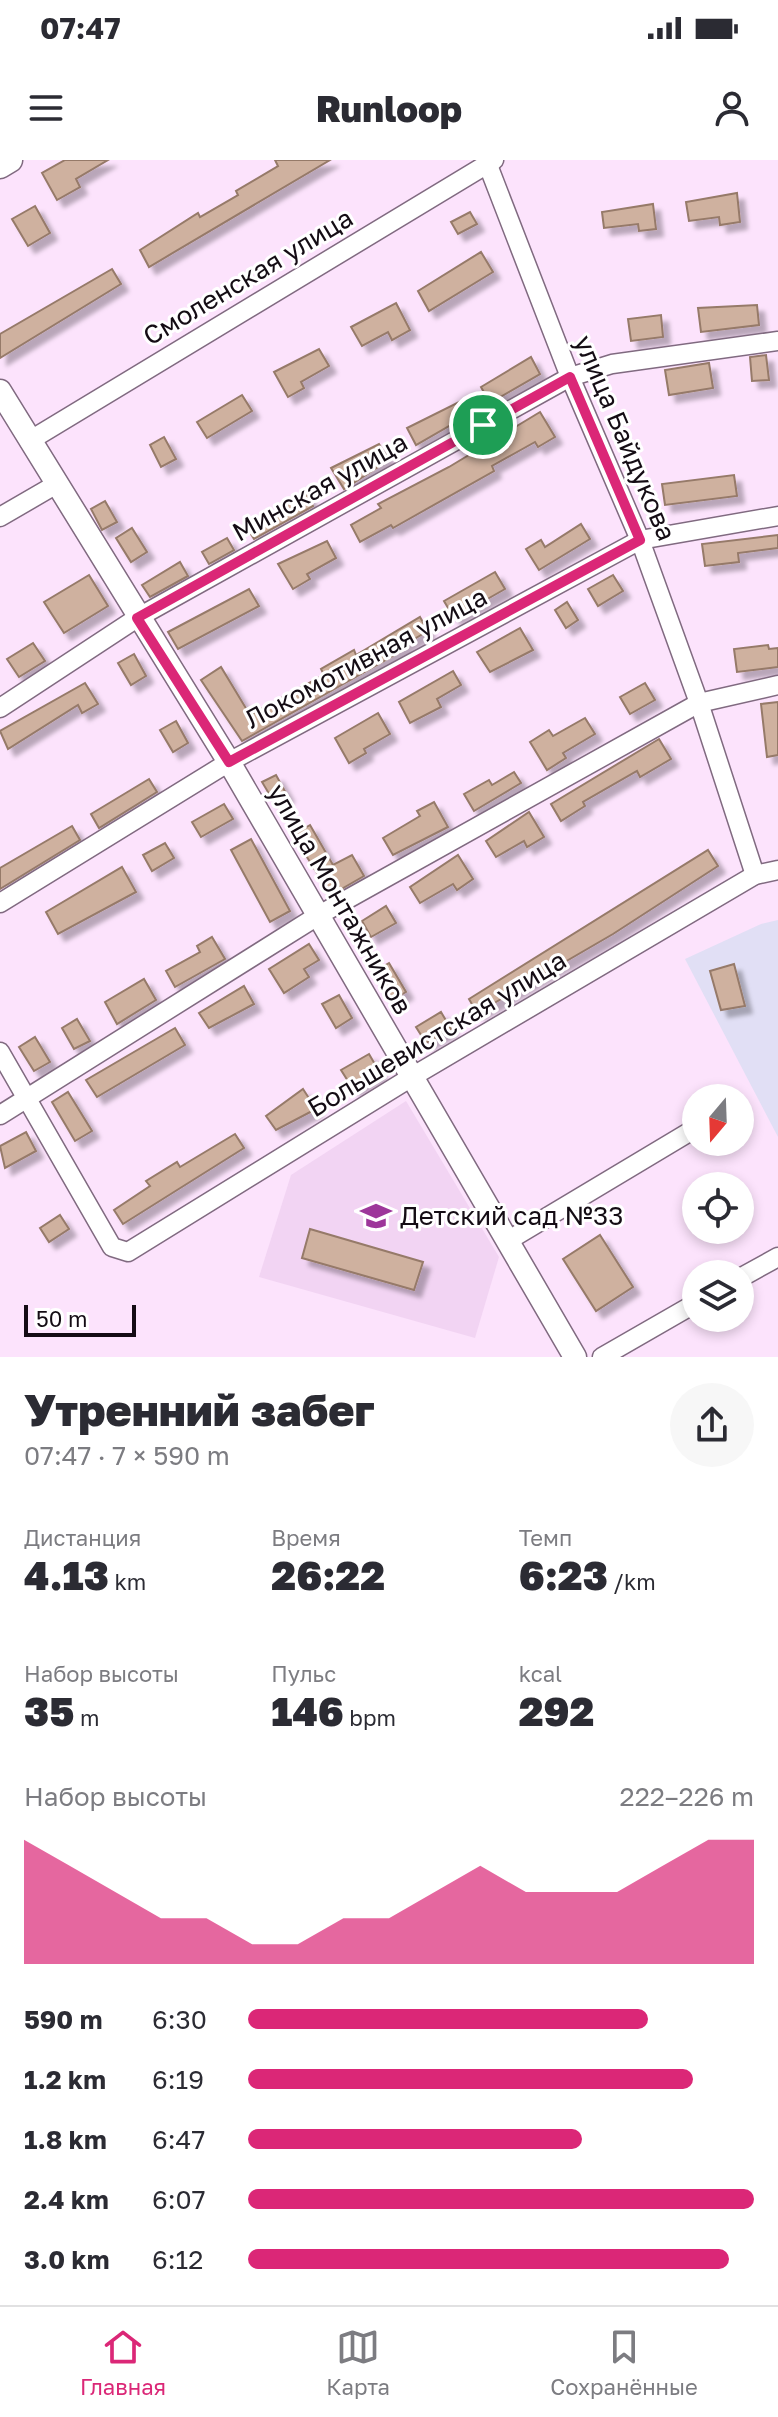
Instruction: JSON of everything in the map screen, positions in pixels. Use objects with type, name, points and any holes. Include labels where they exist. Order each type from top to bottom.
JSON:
[{"type":"main road","points":[[0,166],[10,160]]},
{"type":"street","name":"улица Байдукова","points":[[489,161],[570,377],[640,540],[699,703],[755,875]]},
{"type":"street","name":"Смоленская улица","points":[[29,441],[489,161]]},
{"type":"street","name":"Минская улица","points":[[0,708],[137,618],[570,377],[612,364],[778,341]]},
{"type":"street","name":"улица Монтажников","points":[[0,391],[137,618],[229,762],[575,1357]]},
{"type":"street","points":[[0,517],[55,485]]},
{"type":"street","name":"Локомотивная улица","points":[[0,903],[229,762],[640,540],[778,516]]},
{"type":"street","points":[[0,1115],[319,915],[699,703],[778,685]]},
{"type":"street","name":"Большевистская улица","points":[[28,1099],[112,1247],[128,1252],[410,1078],[755,875],[778,870]]},
{"type":"street","points":[[0,1052],[28,1099]]},
{"type":"street","points":[[509,1240],[682,1136]]},
{"type":"street","points":[[754,1270],[778,1257]]},
{"type":"street","points":[[602,1357],[682,1311]]},
{"type":"shaded area","points":[[778,920],[778,1137],[754,1091],[754,1084],[750,1084],[685,959],[761,924]]},
{"type":"shaded area","name":"Детский сад №33","points":[[406,1101],[499,1257],[475,1338],[259,1277],[291,1175]]},
{"type":"building","points":[[65,160],[108,160],[76,179],[80,187],[57,200],[42,173]]},
{"type":"building","points":[[275,160],[330,160],[149,267],[140,250],[198,213],[200,217],[238,195],[236,191],[278,166]]},
{"type":"building","points":[[737,193],[740,222],[720,225],[719,217],[689,221],[686,202]]},
{"type":"building","points":[[653,204],[656,229],[639,231],[638,224],[604,228],[602,212]]},
{"type":"building","points":[[35,206],[50,233],[28,246],[12,219]]},
{"type":"building","points":[[470,212],[477,224],[458,234],[451,222]]},
{"type":"building","points":[[481,252],[493,272],[429,311],[418,291]]},
{"type":"building","points":[[112,269],[121,284],[0,358],[0,334]]},
{"type":"building","points":[[396,303],[410,330],[392,340],[388,332],[362,346],[351,327]]},
{"type":"building","points":[[757,305],[759,325],[701,332],[698,308]]},
{"type":"building","points":[[661,315],[663,337],[631,341],[628,319]]},
{"type":"building","points":[[319,349],[329,366],[301,382],[304,388],[288,397],[274,372]]},
{"type":"building","points":[[766,355],[769,380],[752,381],[750,357]]},
{"type":"building","points":[[531,357],[540,374],[490,403],[481,387]]},
{"type":"building","points":[[709,363],[713,388],[669,395],[665,370]]},
{"type":"building","points":[[242,395],[252,411],[207,438],[197,422]]},
{"type":"building","points":[[461,401],[468,415],[416,445],[407,428]]},
{"type":"building","points":[[540,412],[555,437],[538,447],[535,442],[492,466],[494,471],[393,528],[391,525],[360,542],[351,525],[381,508],[378,504],[449,467]]},
{"type":"building","points":[[164,437],[176,459],[161,467],[150,445]]},
{"type":"building","points":[[379,444],[389,460],[344,489],[331,468]]},
{"type":"building","points":[[734,475],[737,496],[665,505],[662,484]]},
{"type":"building","points":[[305,491],[313,506],[254,539],[249,531],[283,511],[280,505]]},
{"type":"building","points":[[105,501],[117,522],[102,530],[91,509]]},
{"type":"building","points":[[581,524],[590,539],[539,570],[526,549],[541,540],[545,547]]},
{"type":"building","points":[[132,528],[147,552],[131,562],[116,538]]},
{"type":"building","points":[[778,535],[778,548],[738,553],[739,562],[705,566],[702,544]]},
{"type":"building","points":[[227,538],[234,550],[209,564],[202,552]]},
{"type":"building","points":[[327,541],[336,558],[307,574],[310,579],[293,589],[278,564]]},
{"type":"building","points":[[180,562],[188,576],[150,597],[142,585]]},
{"type":"building","points":[[495,572],[505,589],[454,618],[444,601]]},
{"type":"building","points":[[89,575],[108,606],[64,633],[44,602]]},
{"type":"building","points":[[613,575],[623,591],[598,606],[588,589]]},
{"type":"building","points":[[249,589],[259,606],[178,649],[168,632]]},
{"type":"building","points":[[567,602],[578,620],[566,628],[555,610]]},
{"type":"building","points":[[420,617],[428,631],[404,645],[407,648],[242,741],[201,680],[221,667],[250,715],[324,675],[321,669],[354,650],[356,655]]},
{"type":"building","points":[[520,628],[533,650],[490,672],[477,652]]},
{"type":"building","points":[[33,643],[45,661],[19,677],[7,659]]},
{"type":"building","points":[[768,645],[769,649],[778,648],[778,667],[737,672],[734,649]]},
{"type":"building","points":[[134,654],[146,676],[131,685],[118,663]]},
{"type":"building","points":[[453,671],[461,685],[437,699],[441,707],[410,723],[399,702]]},
{"type":"building","points":[[85,683],[98,704],[82,713],[78,705],[8,749],[0,731]]},
{"type":"building","points":[[645,683],[655,700],[630,714],[620,697]]},
{"type":"building","points":[[778,702],[778,755],[767,757],[761,704]]},
{"type":"building","points":[[378,713],[390,734],[364,749],[366,753],[349,763],[335,738]]},
{"type":"building","points":[[585,718],[595,734],[563,753],[566,758],[547,770],[530,742],[549,730],[553,736]]},
{"type":"building","points":[[176,721],[188,743],[173,752],[160,730]]},
{"type":"building","points":[[659,739],[671,759],[640,777],[637,771],[583,802],[585,806],[561,821],[551,804]]},
{"type":"building","points":[[514,772],[521,783],[474,811],[464,794],[489,780],[492,785]]},
{"type":"building","points":[[276,775],[287,795],[274,802],[262,782]]},
{"type":"building","points":[[149,779],[157,792],[99,828],[91,814]]},
{"type":"building","points":[[434,802],[448,827],[393,855],[383,838],[420,816],[417,811]]},
{"type":"building","points":[[224,804],[233,819],[201,837],[192,822]]},
{"type":"building","points":[[529,812],[544,837],[527,847],[524,841],[496,857],[486,841]]},
{"type":"building","points":[[310,825],[333,865],[352,855],[364,876],[331,895],[293,835]]},
{"type":"building","points":[[72,826],[80,840],[0,889],[0,868]]},
{"type":"building","points":[[251,839],[290,911],[270,922],[231,850]]},
{"type":"building","points":[[165,843],[174,858],[152,871],[143,855]]},
{"type":"building","points":[[708,850],[718,866],[613,934],[477,1013],[469,999]]},
{"type":"building","points":[[458,855],[473,879],[457,890],[453,884],[420,903],[410,887]]},
{"type":"building","points":[[122,867],[136,892],[58,934],[46,912]]},
{"type":"building","points":[[386,906],[396,923],[371,937],[362,921]]},
{"type":"building","points":[[212,937],[225,959],[175,987],[166,971],[200,952],[197,946]]},
{"type":"building","points":[[309,944],[319,960],[304,969],[309,977],[284,993],[269,969]]},
{"type":"building","points":[[389,963],[406,992],[392,1000],[375,971]]},
{"type":"building","points":[[734,964],[745,1006],[721,1010],[710,971]]},
{"type":"building","points":[[144,979],[156,1000],[117,1024],[105,1002]]},
{"type":"building","points":[[244,986],[254,1004],[209,1028],[199,1013]]},
{"type":"building","points":[[339,995],[352,1018],[336,1028],[322,1004]]},
{"type":"building","points":[[441,1012],[451,1029],[426,1043],[416,1027]]},
{"type":"building","points":[[77,1019],[90,1041],[74,1049],[62,1028]]},
{"type":"building","points":[[175,1028],[185,1045],[97,1097],[86,1080]]},
{"type":"building","points":[[35,1037],[50,1062],[34,1071],[19,1047]]},
{"type":"building","points":[[369,1054],[380,1073],[353,1089],[341,1070]]},
{"type":"building","points":[[303,1089],[316,1109],[276,1130],[266,1116]]},
{"type":"building","points":[[68,1092],[92,1131],[75,1141],[52,1102]]},
{"type":"building","points":[[26,1132],[36,1151],[5,1168],[0,1146]]},
{"type":"building","points":[[235,1134],[244,1148],[123,1224],[114,1210],[150,1186],[146,1181],[177,1162],[180,1167]]},
{"type":"building","points":[[60,1215],[69,1229],[49,1242],[40,1228]]},
{"type":"building","points":[[310,1229],[423,1262],[414,1290],[302,1258]]},
{"type":"building","points":[[600,1235],[633,1287],[596,1311],[563,1259]]},
{"type":"place","name":"Детский сад №33","points":[[376,1216]]},
{"type":"route","points":[[570,377],[640,540],[229,762],[137,618],[483,425],[570,377]]}]
